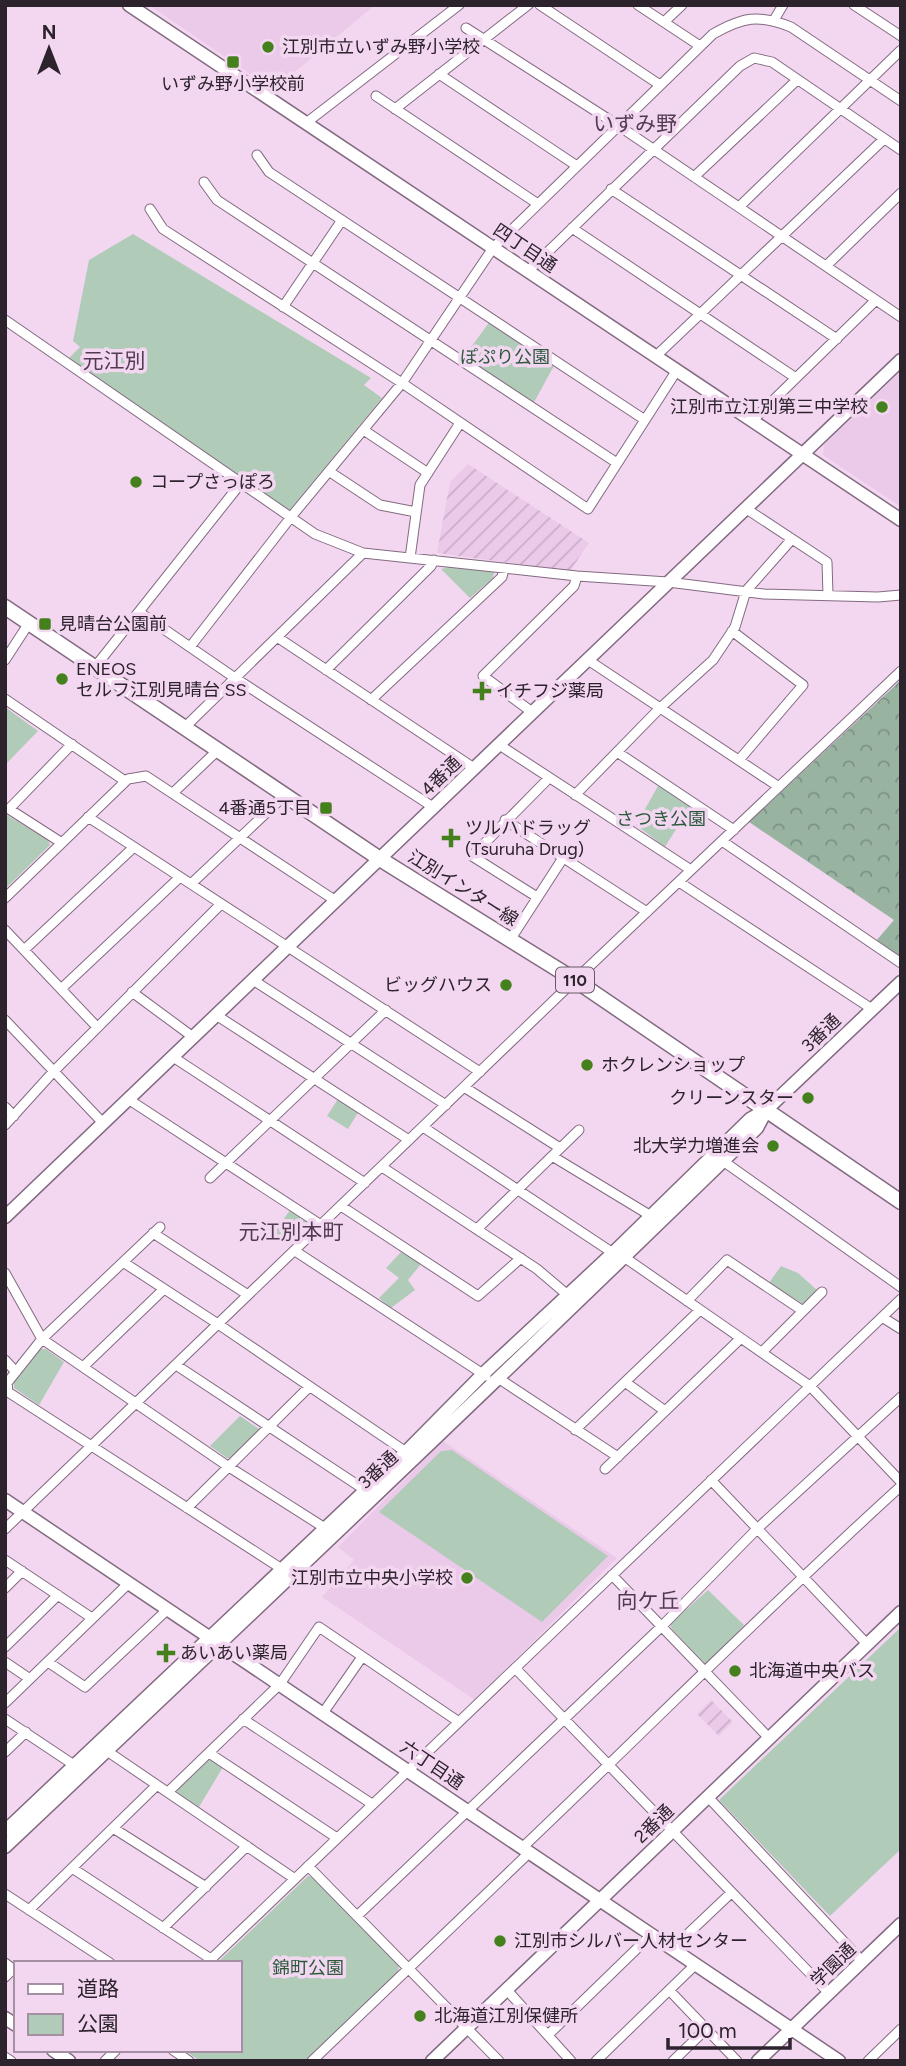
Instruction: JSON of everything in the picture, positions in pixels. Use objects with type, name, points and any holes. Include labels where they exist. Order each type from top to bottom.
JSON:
[{"type":"main road","name":"江別インター線","points":[[5,607],[380,859],[575,980],[901,1202]]},
{"type":"street","name":"四丁目通","points":[[128,5],[901,520]]},
{"type":"street","points":[[306,123],[459,5]]},
{"type":"street","points":[[395,109],[528,5]]},
{"type":"street","points":[[540,5],[660,85]]},
{"type":"street","points":[[638,5],[701,46]]},
{"type":"street","points":[[664,22],[682,5]]},
{"type":"street","points":[[774,20],[783,5]]},
{"type":"street","points":[[854,5],[901,36]]},
{"type":"street","points":[[190,647],[291,517],[365,431],[402,383],[493,248],[713,34],[745,19],[774,20],[791,27],[901,101]]},
{"type":"street","points":[[466,28],[619,126],[901,317]]},
{"type":"street","points":[[739,207],[901,50]]},
{"type":"street","points":[[528,271],[740,66],[754,58],[772,62],[901,150]]},
{"type":"street","points":[[439,74],[577,166]]},
{"type":"street","points":[[694,177],[797,80]]},
{"type":"street","points":[[376,96],[538,204]]},
{"type":"street","points":[[656,356],[884,139]]},
{"type":"street","points":[[257,155],[269,172],[645,420]]},
{"type":"street","points":[[204,182],[217,200],[617,463]]},
{"type":"street","points":[[611,189],[836,339]]},
{"type":"street","points":[[826,266],[901,193]]},
{"type":"street","points":[[150,209],[163,229],[402,383],[587,509],[677,370]]},
{"type":"street","points":[[283,307],[342,220]]},
{"type":"street","points":[[572,228],[796,378]]},
{"type":"street","points":[[753,420],[876,300]]},
{"type":"street","points":[[5,320],[315,534],[362,553],[746,591],[878,597],[901,595]]},
{"type":"street","name":"4番通","points":[[7,1212],[173,1057],[901,360]]},
{"type":"street","points":[[410,558],[419,485],[460,423]]},
{"type":"street","points":[[365,431],[428,473]]},
{"type":"street","points":[[330,472],[380,505],[416,512]]},
{"type":"street","points":[[95,667],[241,483]]},
{"type":"street","points":[[744,508],[827,562],[828,595]]},
{"type":"street","points":[[575,794],[660,708],[713,660],[732,631],[746,591],[792,539]]},
{"type":"street","points":[[184,728],[362,553]]},
{"type":"street","points":[[326,670],[434,561]]},
{"type":"street","points":[[371,700],[502,577],[505,568]]},
{"type":"street","points":[[533,712],[483,676],[574,586],[578,576]]},
{"type":"street","points":[[139,612],[433,807]]},
{"type":"street","points":[[5,660],[29,624]]},
{"type":"street","points":[[732,631],[803,685],[739,760]]},
{"type":"street","points":[[277,637],[474,768]]},
{"type":"street","points":[[587,660],[779,787]]},
{"type":"street","points":[[5,1529],[575,980],[901,671]]},
{"type":"street","points":[[5,699],[125,781]]},
{"type":"street","points":[[62,843],[9,809],[72,744]]},
{"type":"street","points":[[498,744],[691,870]]},
{"type":"street","points":[[173,793],[218,750]]},
{"type":"street","points":[[617,752],[734,830]]},
{"type":"street","points":[[5,898],[125,781],[146,776],[336,901]]},
{"type":"street","points":[[537,897],[472,856],[549,778]]},
{"type":"street","points":[[191,884],[285,795]]},
{"type":"street","points":[[88,817],[480,1072]]},
{"type":"street","points":[[505,820],[647,912]]},
{"type":"street","points":[[723,841],[901,963]]},
{"type":"street","points":[[24,950],[134,847]]},
{"type":"street","points":[[510,940],[563,858]]},
{"type":"street","points":[[61,989],[180,877]]},
{"type":"street","points":[[679,882],[872,1009]]},
{"type":"street","points":[[5,1125],[97,1027],[221,904]]},
{"type":"street","points":[[5,930],[97,1027]]},
{"type":"street","points":[[253,980],[446,1105]]},
{"type":"street","name":"3番通","points":[[330,1531],[365,1490],[411,1455],[483,1374],[572,1299],[656,1219],[750,1119],[766,1110],[899,986]]},
{"type":"street","points":[[132,992],[193,1037]]},
{"type":"street","points":[[210,1178],[386,1010]]},
{"type":"street","points":[[216,1015],[410,1140]]},
{"type":"street","points":[[5,1020],[103,1123]]},
{"type":"street","points":[[173,1057],[365,1183]]},
{"type":"street","points":[[464,1087],[560,1149]]},
{"type":"street","points":[[128,1099],[321,1226]]},
{"type":"street","points":[[5,1107],[14,1116]]},
{"type":"street","name":"3番通","points":[[656,1219],[757,1128],[766,1110]]},
{"type":"street","points":[[316,2060],[608,1766],[804,1574],[901,1484],[810,1386],[619,1255],[423,1127]]},
{"type":"street","points":[[477,1229],[579,1130]]},
{"type":"street","points":[[552,1156],[656,1219]]},
{"type":"street","points":[[723,1161],[901,1287]]},
{"type":"street","points":[[382,1167],[521,1258],[572,1299]]},
{"type":"street","points":[[341,1206],[478,1296],[521,1258]]},
{"type":"street","points":[[248,1295],[156,1230],[42,1339],[7,1383],[8,1392],[287,1572]]},
{"type":"street","points":[[295,1251],[483,1374],[618,1457]]},
{"type":"street","points":[[687,1301],[727,1260],[803,1311]]},
{"type":"street","points":[[123,1262],[411,1455]]},
{"type":"street","points":[[5,1273],[42,1339],[330,1531]]},
{"type":"street","points":[[83,1367],[164,1289]]},
{"type":"street","points":[[762,1352],[822,1292]]},
{"type":"street","name":"3番通","points":[[8,1837],[411,1455],[496,1380],[572,1299]]},
{"type":"street","points":[[72,1868],[209,1961],[901,1299]]},
{"type":"street","points":[[575,1430],[700,1310]]},
{"type":"street","points":[[882,1317],[901,1329]]},
{"type":"street","points":[[605,1469],[741,1338]]},
{"type":"street","points":[[5,1360],[16,1372]]},
{"type":"street","points":[[176,1365],[365,1490]]},
{"type":"street","points":[[625,1382],[665,1412]]},
{"type":"street","points":[[187,1508],[309,1387]]},
{"type":"street","points":[[357,1916],[565,1720],[758,1528],[901,1397]]},
{"type":"street","points":[[711,1480],[804,1574],[867,1644]]},
{"type":"street","name":"六丁目通","points":[[5,1500],[839,2061]]},
{"type":"street","points":[[5,1560],[92,1618]]},
{"type":"street","points":[[5,1588],[22,1571]]},
{"type":"street","points":[[612,1575],[769,1738]]},
{"type":"street","points":[[5,1703],[129,1583]]},
{"type":"street","points":[[5,1647],[58,1595]]},
{"type":"street","points":[[48,1662],[85,1687],[168,1609]]},
{"type":"street","name":"2番通","points":[[432,2061],[901,1612]]},
{"type":"street","points":[[167,1793],[280,1684],[319,1627],[458,1721]]},
{"type":"street","points":[[323,1713],[362,1657]]},
{"type":"street","points":[[5,1662],[30,1679]]},
{"type":"street","points":[[515,1668],[829,1993]]},
{"type":"street","points":[[5,1719],[74,1765]]},
{"type":"street","points":[[243,1719],[372,1804]]},
{"type":"street","points":[[5,1752],[26,1732]]},
{"type":"street","points":[[102,1747],[295,1879]]},
{"type":"street","name":"3番通","points":[[8,1837],[74,1765],[102,1747]]},
{"type":"street","points":[[209,1753],[337,1838]]},
{"type":"street","points":[[29,1910],[158,1785]]},
{"type":"street","points":[[708,1797],[862,1961]]},
{"type":"street","points":[[113,1828],[206,1887]]},
{"type":"street","points":[[163,1928],[247,1846]]},
{"type":"street","points":[[308,1866],[499,2061]]},
{"type":"street","points":[[673,1948],[731,1893]]},
{"type":"street","points":[[5,1894],[107,1961]]},
{"type":"street","name":"学園通","points":[[758,2061],[901,1924]]},
{"type":"street","points":[[548,2035],[652,1934]]},
{"type":"street","points":[[5,1964],[13,1969],[5,1977]]},
{"type":"street","points":[[596,2061],[696,1964]]},
{"type":"street","points":[[506,1989],[572,2061]]},
{"type":"street","points":[[669,1990],[737,2061]]},
{"type":"street","points":[[673,2061],[706,2029]]},
{"type":"street","points":[[868,2061],[901,2029]]},
{"type":"street","points":[[5,2057],[11,2061]]},
{"type":"shaded area","name":"江別市立いずみ野小学校","points":[[149,5],[375,5],[273,90]]},
{"type":"shaded area","name":"江別市立江別第三中学校","points":[[901,371],[901,507],[823,455],[824,444]]},
{"type":"shaded area","points":[[468,464],[589,543],[570,571],[437,553],[450,482]]},
{"type":"shaded area","name":"江別市立中央小学校","points":[[443,1441],[617,1558],[475,1700],[322,1597],[354,1560],[338,1547]]},
{"type":"shaded area","points":[[711,1700],[733,1722],[719,1736],[697,1714]]},
{"type":"green space","points":[[133,234],[371,378],[364,385],[382,398],[289,511],[68,359],[80,347],[73,341],[89,260]]},
{"type":"green space","name":"ぽぷり公園","points":[[491,320],[555,364],[533,404],[463,358]]},
{"type":"green space","points":[[452,566],[494,572],[493,578],[470,598],[441,569]]},
{"type":"green space","points":[[901,680],[901,958],[876,941],[894,920],[749,822]]},
{"type":"green space","points":[[5,707],[38,731],[5,765]]},
{"type":"green space","name":"さつき公園","points":[[658,786],[691,805],[665,847],[636,825]]},
{"type":"green space","points":[[5,814],[48,840],[50,845],[5,889]]},
{"type":"green space","points":[[338,1099],[359,1111],[348,1129],[327,1116]]},
{"type":"green space","points":[[290,1210],[308,1221],[308,1228],[291,1243],[274,1233]]},
{"type":"green space","points":[[401,1252],[421,1264],[408,1280],[415,1290],[391,1308],[379,1298],[399,1278],[386,1268]]},
{"type":"green space","points":[[781,1266],[798,1273],[817,1290],[803,1304],[769,1283]]},
{"type":"green space","points":[[40,1349],[46,1349],[64,1362],[39,1405],[14,1388],[14,1382]]},
{"type":"green space","points":[[240,1416],[259,1429],[259,1433],[233,1458],[227,1458],[210,1446]]},
{"type":"green space","points":[[452,1450],[608,1556],[542,1622],[379,1512],[441,1451]]},
{"type":"green space","points":[[708,1590],[744,1625],[708,1664],[704,1663],[670,1624]]},
{"type":"green space","points":[[901,1627],[901,1849],[830,1916],[719,1800]]},
{"type":"green space","points":[[207,1759],[212,1759],[223,1767],[199,1807],[177,1792]]},
{"type":"green space","name":"錦町公園","points":[[308,1876],[314,1877],[399,1966],[397,1973],[305,2061],[200,2061],[187,2052],[242,2052],[242,1961],[219,1961]]},
{"type":"place","name":"江別市立いずみ野小学校","points":[[268,47]]},
{"type":"place","name":"いずみ野小学校前","points":[[233,62]]},
{"type":"place","name":"江別市立江別第三中学校","points":[[882,407]]},
{"type":"place","name":"コープさっぽろ","points":[[136,482]]},
{"type":"place","name":"見晴台公園前","points":[[45,624]]},
{"type":"place","name":"ENEOS セルフ江別見晴台 SS","points":[[62,679]]},
{"type":"place","name":"イチフジ薬局","points":[[482,691]]},
{"type":"place","name":"4番通5丁目","points":[[326,808]]},
{"type":"place","name":"ツルハドラッグ (Tsuruha Drug)","points":[[451,838]]},
{"type":"place","name":"ビッグハウス","points":[[506,985]]},
{"type":"place","name":"ホクレンショップ","points":[[587,1065]]},
{"type":"place","name":"クリーンスター","points":[[808,1098]]},
{"type":"place","name":"北大学力増進会","points":[[773,1146]]},
{"type":"place","name":"江別市立中央小学校","points":[[467,1578]]},
{"type":"place","name":"あいあい薬局","points":[[166,1653]]},
{"type":"place","name":"北海道中央バス","points":[[735,1671]]},
{"type":"place","name":"江別市シルバー人材センター","points":[[500,1941]]},
{"type":"place","name":"北海道江別保健所","points":[[420,2016]]},
{"type":"district","name":"いずみ野","points":[[635,123]]},
{"type":"district","name":"元江別","points":[[114,360]]},
{"type":"district","name":"元江別本町","points":[[291,1231]]},
{"type":"district","name":"向ケ丘","points":[[648,1600]]}]
